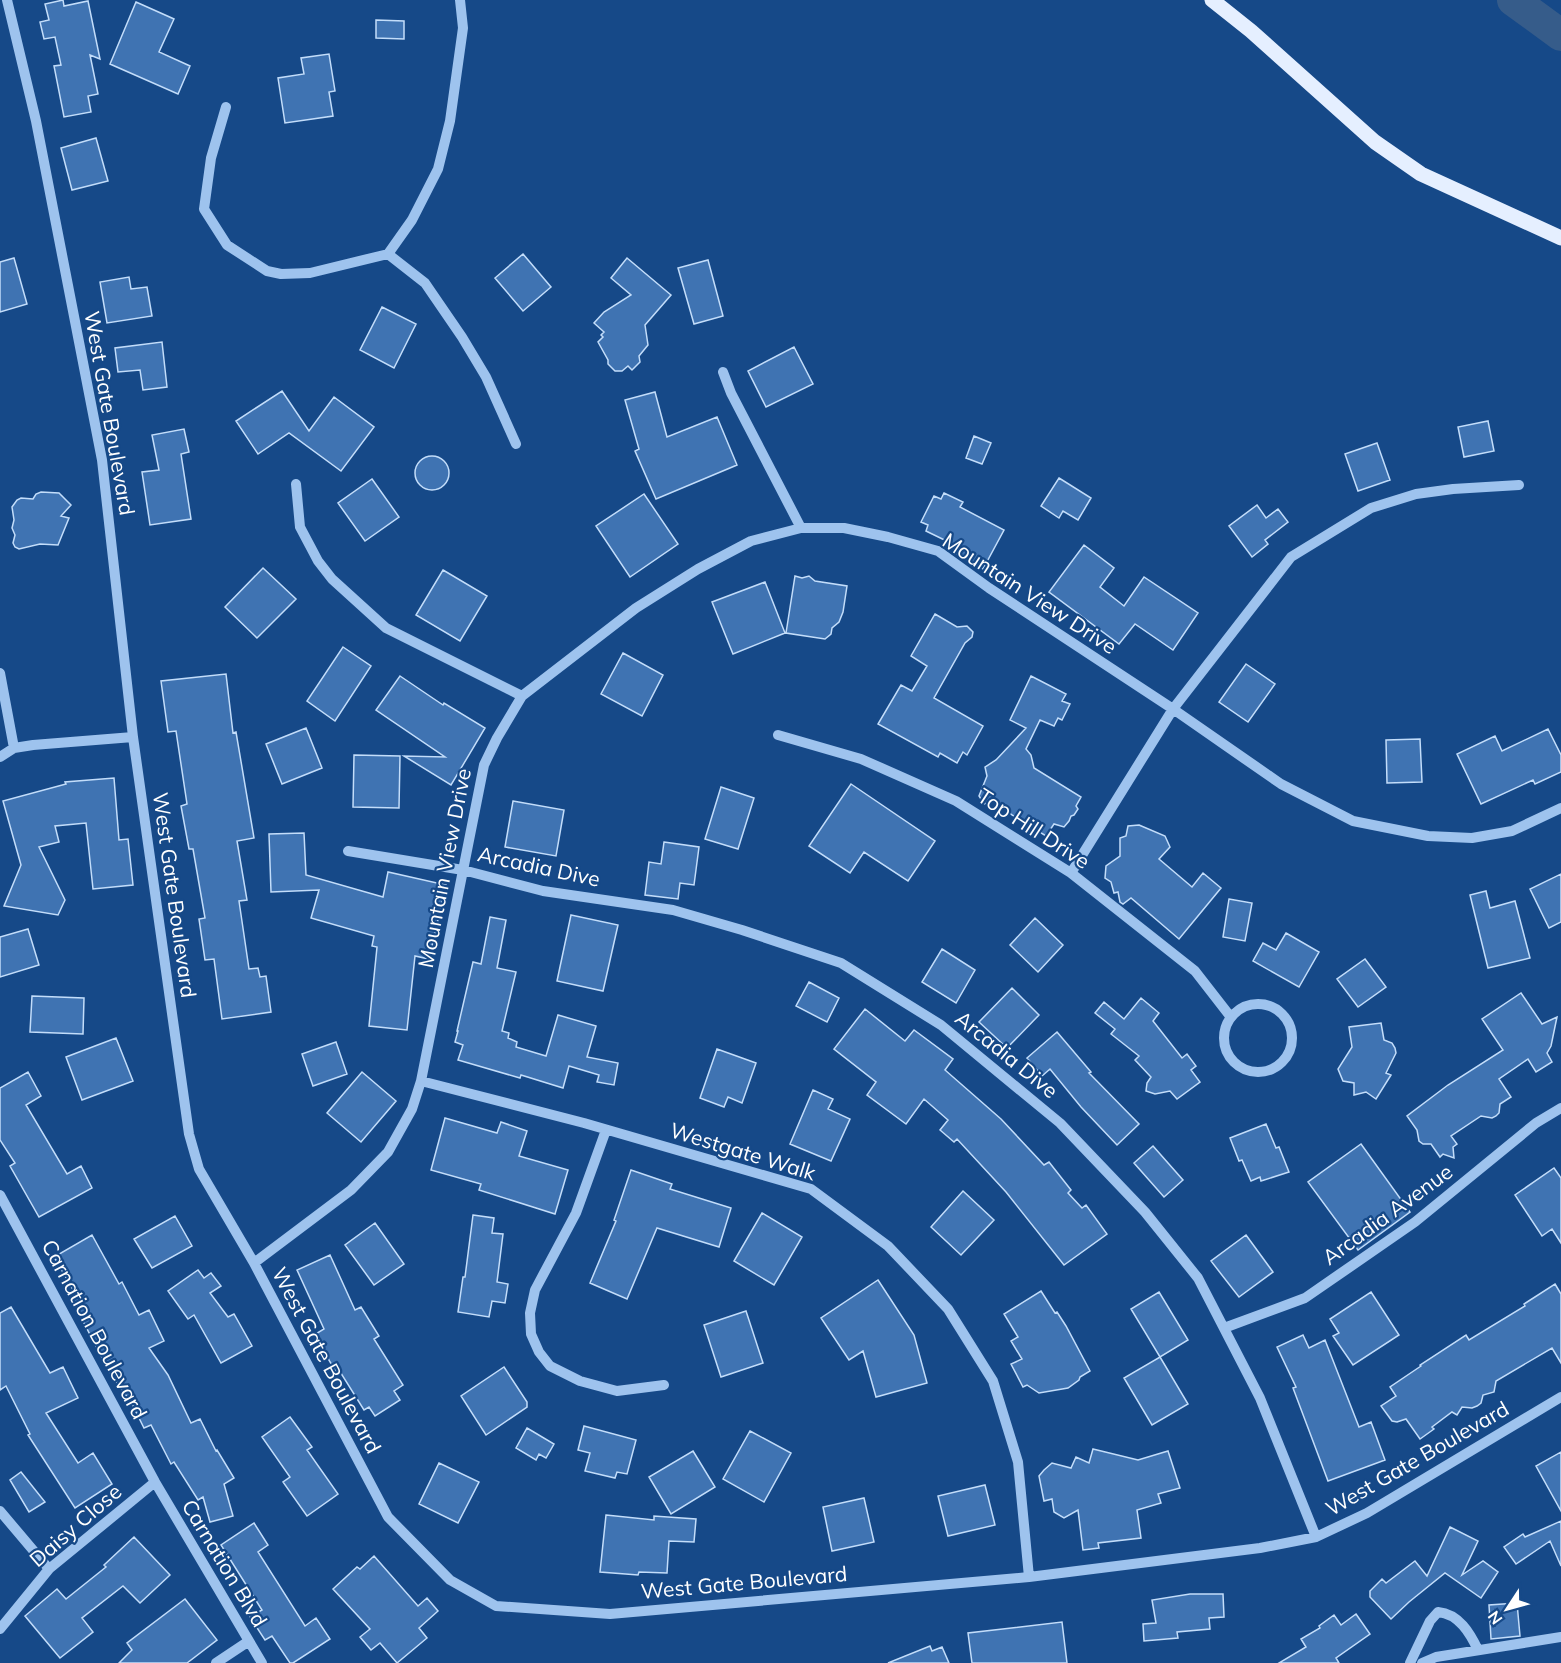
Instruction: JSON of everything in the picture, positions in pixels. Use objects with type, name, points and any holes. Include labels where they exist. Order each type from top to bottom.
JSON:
[{"type":"main road","points":[[1212,0],[1251,31],[1375,142],[1421,174],[1561,238]]},
{"type":"street","name":"West Gate Boulevard","points":[[7,0],[36,122],[102,460],[133,737],[189,1134],[199,1169],[254,1263],[388,1517],[450,1580],[496,1606],[610,1614],[1029,1577],[1248,1550],[1316,1537],[1367,1513],[1561,1397]]},
{"type":"street","points":[[226,107],[211,158],[204,209],[227,245],[267,271],[281,274],[310,273],[388,254],[412,220],[438,169],[450,121],[463,28],[460,0]]},
{"type":"street","points":[[388,254],[425,283],[462,337],[486,376],[516,444]]},
{"type":"street","points":[[723,372],[731,393],[801,528]]},
{"type":"street","points":[[296,484],[300,527],[318,561],[332,579],[386,628],[522,696]]},
{"type":"street","points":[[1071,873],[1173,709],[1291,557],[1371,508],[1405,498],[1453,489],[1519,485]]},
{"type":"street","name":"Mountain View Drive","points":[[254,1263],[351,1190],[388,1152],[412,1109],[421,1081],[484,765],[522,696],[636,608],[698,569],[751,541],[801,528],[844,528],[938,551],[988,588],[1173,709],[1281,784],[1353,822],[1428,836],[1472,838],[1512,831],[1561,808]]},
{"type":"street","points":[[0,673],[14,748]]},
{"type":"street","name":"Top Hill Drive","points":[[778,735],[861,759],[956,801],[1071,873],[1195,971],[1230,1016]]},
{"type":"street","points":[[0,757],[14,748],[133,737]]},
{"type":"street","name":"Arcadia Dive","points":[[348,850],[463,870],[543,891],[673,910],[742,930],[841,963],[941,1025],[1060,1123],[1145,1212],[1198,1278],[1260,1398],[1316,1537]]},
{"type":"street","points":[[1260,1003],[1280,1011],[1292,1030],[1289,1052],[1283,1061],[1263,1072],[1251,1072],[1240,1068],[1226,1050],[1223,1038],[1230,1016],[1249,1004],[1260,1003]]},
{"type":"street","name":"Westgate Walk","points":[[421,1081],[606,1130],[812,1189],[888,1246],[948,1309],[993,1382],[1018,1462],[1029,1577]]},
{"type":"street","name":"Arcadia Avenue","points":[[1224,1328],[1305,1298],[1414,1222],[1536,1123],[1561,1108]]},
{"type":"street","points":[[606,1130],[576,1213],[535,1290],[530,1313],[531,1334],[539,1352],[550,1366],[580,1381],[617,1391],[664,1385]]},
{"type":"street","name":"Carnation Boulevard","points":[[0,1195],[155,1482]]},
{"type":"street","name":"Daisy Close","points":[[0,1629],[49,1569],[155,1482]]},
{"type":"street","name":"Carnation Blvd","points":[[155,1482],[262,1663]]},
{"type":"street","points":[[0,1511],[49,1569]]},
{"type":"street","points":[[1410,1663],[1430,1621],[1438,1612],[1448,1613],[1456,1619],[1471,1635],[1478,1650]]},
{"type":"street","points":[[1422,1663],[1436,1657],[1561,1637]]},
{"type":"street","points":[[216,1663],[249,1641]]},
{"type":"building","points":[[63,0],[64,6],[88,1],[100,59],[90,55],[98,94],[88,96],[91,112],[64,117],[54,66],[61,65],[55,37],[44,39],[40,22],[49,20],[45,4]]},
{"type":"building","points":[[136,2],[174,19],[159,52],[190,66],[178,94],[110,64]]},
{"type":"building","points":[[376,20],[404,21],[404,39],[376,38]]},
{"type":"building","points":[[329,54],[335,91],[329,92],[333,116],[285,123],[278,78],[304,74],[301,58]]},
{"type":"building","points":[[96,138],[108,181],[72,190],[61,148]]},
{"type":"building","points":[[523,254],[551,287],[523,311],[495,278]]},
{"type":"building","points":[[14,258],[27,304],[0,312],[0,262]]},
{"type":"building","points":[[627,258],[671,295],[645,325],[648,345],[639,356],[640,362],[632,370],[628,366],[622,371],[615,371],[608,364],[598,342],[604,332],[594,323],[604,312],[631,295],[611,278]]},
{"type":"building","points":[[708,260],[723,316],[694,324],[678,268]]},
{"type":"building","points":[[129,277],[131,289],[147,287],[152,316],[107,323],[100,282]]},
{"type":"building","points":[[382,307],[416,324],[394,368],[360,350]]},
{"type":"building","points":[[162,342],[167,387],[143,390],[140,370],[118,372],[115,348]]},
{"type":"building","points":[[794,347],[813,384],[766,407],[748,371]]},
{"type":"building","points":[[282,391],[309,431],[334,397],[374,427],[341,471],[289,433],[258,454],[236,421]]},
{"type":"building","points":[[655,392],[667,437],[717,417],[737,465],[656,499],[635,451],[639,449],[625,400]]},
{"type":"building","points":[[1488,421],[1494,451],[1464,457],[1458,427]]},
{"type":"building","points":[[184,429],[189,452],[181,454],[191,519],[150,525],[142,472],[159,470],[152,435]]},
{"type":"building","points":[[974,436],[991,443],[982,464],[966,458]]},
{"type":"building","points":[[1377,443],[1390,480],[1358,491],[1345,454]]},
{"type":"building","points":[[432,456],[444,461],[449,473],[444,485],[432,490],[420,485],[415,473],[420,461]]},
{"type":"building","points":[[1059,478],[1091,498],[1078,520],[1063,511],[1059,518],[1041,506]]},
{"type":"building","points":[[372,479],[399,517],[365,541],[338,503]]},
{"type":"building","points":[[41,492],[59,493],[71,505],[61,516],[69,518],[58,545],[40,544],[19,549],[13,543],[15,535],[12,528],[14,520],[12,507],[17,500],[33,499]]},
{"type":"building","points":[[944,493],[963,502],[960,507],[1004,530],[983,569],[955,553],[959,547],[926,531],[928,525],[921,522],[934,496],[941,499]]},
{"type":"building","points":[[644,494],[678,544],[630,577],[596,526]]},
{"type":"building","points":[[1257,505],[1266,518],[1278,509],[1288,522],[1265,540],[1268,544],[1252,557],[1229,526]]},
{"type":"building","points":[[1084,545],[1114,568],[1100,587],[1124,606],[1144,577],[1198,613],[1173,650],[1135,624],[1119,644],[1049,592]]},
{"type":"building","points":[[263,568],[296,599],[257,638],[225,607]]},
{"type":"building","points":[[443,570],[487,596],[460,641],[416,615]]},
{"type":"building","points":[[795,576],[802,578],[809,576],[815,581],[847,586],[839,622],[825,639],[786,633]]},
{"type":"building","points":[[765,582],[785,633],[733,654],[712,602]]},
{"type":"building","points":[[935,614],[957,627],[967,626],[973,632],[934,698],[983,726],[967,755],[963,752],[957,763],[940,753],[938,757],[878,724],[901,685],[912,691],[927,666],[911,656]]},
{"type":"building","points":[[343,647],[371,666],[335,721],[307,701]]},
{"type":"building","points":[[623,653],[663,675],[642,716],[601,694]]},
{"type":"building","points":[[1246,664],[1275,684],[1248,722],[1219,702]]},
{"type":"building","points":[[226,674],[233,733],[236,732],[254,838],[237,841],[247,900],[239,901],[249,969],[258,968],[260,977],[266,976],[271,1012],[222,1019],[214,959],[205,960],[199,919],[205,918],[193,849],[189,849],[181,806],[187,804],[176,731],[168,732],[161,681]]},
{"type":"building","points":[[400,676],[443,705],[444,703],[485,728],[451,785],[404,756],[445,757],[376,710]]},
{"type":"building","points":[[1031,676],[1066,694],[1062,701],[1070,704],[1062,720],[1058,718],[1054,726],[1040,720],[1026,749],[1031,755],[1034,768],[1081,797],[1076,806],[1078,809],[1064,827],[1054,824],[1046,836],[1012,815],[996,801],[984,804],[979,796],[987,776],[985,767],[996,760],[1026,728],[1010,720]]},
{"type":"building","points":[[306,728],[322,768],[282,784],[266,744]]},
{"type":"building","points":[[1548,729],[1561,755],[1561,772],[1535,784],[1533,780],[1481,804],[1457,754],[1495,736],[1502,751]]},
{"type":"building","points":[[1420,739],[1422,782],[1387,783],[1386,740]]},
{"type":"building","points":[[354,755],[400,756],[399,808],[353,807]]},
{"type":"building","points":[[114,778],[119,840],[128,839],[133,885],[93,889],[86,823],[55,826],[59,842],[39,847],[65,900],[58,915],[4,906],[21,865],[3,801],[66,784],[65,782]]},
{"type":"building","points":[[851,784],[935,841],[908,881],[864,852],[850,873],[809,846]]},
{"type":"building","points":[[721,787],[754,798],[738,849],[705,839]]},
{"type":"building","points":[[513,801],[564,810],[556,856],[505,847]]},
{"type":"building","points":[[1139,825],[1165,836],[1170,847],[1159,859],[1192,887],[1203,873],[1221,888],[1179,939],[1131,898],[1123,904],[1120,902],[1118,892],[1114,893],[1111,882],[1105,878],[1106,866],[1120,856],[1120,838],[1126,836],[1128,826]]},
{"type":"building","points":[[304,833],[306,875],[383,897],[388,872],[446,885],[429,959],[415,956],[407,1030],[369,1026],[377,947],[372,946],[374,936],[311,918],[319,890],[271,892],[269,834]]},
{"type":"building","points":[[664,842],[699,847],[694,885],[680,883],[678,899],[645,895],[649,862],[661,864]]},
{"type":"building","points":[[1561,874],[1561,922],[1549,928],[1530,889]]},
{"type":"building","points":[[1486,891],[1490,908],[1515,901],[1530,958],[1488,968],[1470,895]]},
{"type":"building","points":[[1229,899],[1252,903],[1245,941],[1223,937]]},
{"type":"building","points":[[571,915],[618,925],[603,991],[557,981]]},
{"type":"building","points":[[490,917],[506,920],[497,968],[516,972],[502,1031],[509,1033],[508,1038],[517,1042],[516,1047],[546,1056],[558,1015],[596,1026],[587,1057],[618,1063],[614,1085],[597,1082],[599,1075],[569,1066],[563,1088],[458,1060],[463,1045],[455,1042],[457,1031],[473,962],[481,964]]},
{"type":"building","points":[[1035,918],[1063,945],[1038,972],[1010,945]]},
{"type":"building","points":[[28,929],[39,965],[0,977],[0,937]]},
{"type":"building","points":[[1286,933],[1319,952],[1299,987],[1253,961],[1263,943],[1276,950]]},
{"type":"building","points":[[942,949],[975,970],[956,1003],[922,982]]},
{"type":"building","points":[[1365,959],[1386,987],[1358,1007],[1337,979]]},
{"type":"building","points":[[809,982],[839,998],[827,1022],[796,1006]]},
{"type":"building","points":[[1012,988],[1039,1015],[1007,1048],[979,1022]]},
{"type":"building","points":[[1521,993],[1542,1024],[1557,1017],[1551,1046],[1547,1053],[1552,1062],[1536,1072],[1528,1059],[1499,1079],[1511,1097],[1500,1104],[1499,1113],[1492,1118],[1481,1116],[1451,1136],[1457,1144],[1453,1147],[1454,1158],[1443,1154],[1440,1157],[1431,1144],[1423,1144],[1419,1141],[1417,1130],[1407,1116],[1448,1085],[1503,1050],[1482,1019]]},
{"type":"building","points":[[32,996],[84,998],[83,1034],[30,1032]]},
{"type":"building","points":[[1141,998],[1159,1013],[1153,1021],[1182,1058],[1187,1054],[1196,1066],[1191,1070],[1200,1082],[1177,1099],[1170,1091],[1155,1094],[1146,1091],[1151,1077],[1135,1060],[1139,1056],[1111,1034],[1115,1029],[1095,1013],[1104,1002],[1124,1019]]},
{"type":"building","points":[[865,1009],[905,1041],[914,1030],[953,1059],[945,1070],[1001,1119],[1044,1165],[1049,1162],[1071,1190],[1068,1193],[1082,1208],[1086,1205],[1107,1234],[1064,1265],[1006,1192],[957,1139],[954,1142],[940,1130],[948,1120],[924,1099],[906,1124],[867,1095],[876,1082],[834,1049]]},
{"type":"building","points":[[1381,1023],[1384,1040],[1392,1043],[1396,1053],[1386,1073],[1391,1075],[1376,1099],[1366,1092],[1354,1095],[1354,1083],[1343,1081],[1338,1069],[1352,1047],[1349,1027]]},
{"type":"building","points":[[1057,1032],[1091,1072],[1089,1073],[1139,1124],[1117,1145],[1081,1107],[1050,1069],[1042,1076],[1027,1058]]},
{"type":"building","points":[[116,1038],[133,1081],[82,1100],[66,1057]]},
{"type":"building","points":[[336,1042],[347,1074],[313,1086],[302,1054]]},
{"type":"building","points":[[717,1049],[756,1063],[742,1103],[728,1097],[724,1107],[700,1098]]},
{"type":"building","points":[[28,1072],[41,1096],[26,1105],[67,1174],[81,1166],[92,1188],[39,1217],[10,1166],[15,1163],[0,1140],[0,1088]]},
{"type":"building","points":[[362,1072],[396,1101],[361,1142],[327,1113]]},
{"type":"building","points":[[813,1090],[833,1099],[828,1109],[850,1119],[831,1161],[790,1144]]},
{"type":"building","points":[[445,1118],[497,1133],[501,1122],[527,1131],[519,1156],[568,1170],[555,1214],[479,1190],[481,1184],[431,1170]]},
{"type":"building","points":[[1266,1124],[1289,1172],[1261,1181],[1260,1177],[1251,1181],[1242,1160],[1239,1161],[1230,1138]]},
{"type":"building","points":[[1361,1144],[1410,1212],[1358,1250],[1308,1182]]},
{"type":"building","points":[[1153,1146],[1183,1180],[1164,1197],[1134,1163]]},
{"type":"building","points":[[1554,1168],[1561,1178],[1561,1243],[1552,1229],[1542,1236],[1515,1195]]},
{"type":"building","points":[[631,1170],[672,1184],[670,1189],[731,1208],[719,1247],[657,1228],[627,1299],[590,1283],[616,1221],[614,1220]]},
{"type":"building","points":[[963,1191],[994,1220],[961,1255],[931,1227]]},
{"type":"building","points":[[762,1213],[802,1237],[774,1285],[734,1261]]},
{"type":"building","points":[[473,1215],[494,1218],[492,1233],[503,1234],[497,1282],[508,1284],[505,1303],[492,1301],[489,1317],[458,1312]]},
{"type":"building","points":[[175,1216],[192,1246],[152,1268],[134,1239]]},
{"type":"building","points":[[375,1223],[404,1264],[374,1285],[345,1245]]},
{"type":"building","points":[[92,1235],[119,1284],[122,1282],[139,1315],[149,1310],[164,1341],[149,1348],[168,1375],[191,1423],[200,1419],[216,1451],[234,1478],[224,1484],[233,1516],[210,1522],[203,1497],[198,1500],[174,1462],[171,1464],[151,1425],[144,1428],[132,1404],[110,1373],[70,1296],[75,1293],[54,1257]]},
{"type":"building","points":[[1246,1235],[1273,1272],[1239,1297],[1211,1261]]},
{"type":"building","points":[[330,1255],[355,1310],[361,1307],[379,1336],[374,1339],[403,1385],[394,1391],[400,1400],[375,1416],[369,1407],[364,1410],[339,1370],[336,1372],[314,1335],[324,1329],[297,1270]]},
{"type":"building","points":[[198,1270],[204,1278],[211,1273],[221,1286],[210,1293],[228,1317],[234,1314],[252,1346],[221,1363],[194,1315],[188,1319],[168,1291]]},
{"type":"building","points":[[878,1280],[914,1335],[927,1383],[876,1397],[863,1351],[849,1360],[821,1318]]},
{"type":"building","points":[[1555,1284],[1561,1294],[1561,1363],[1552,1348],[1496,1381],[1494,1392],[1483,1395],[1481,1403],[1477,1406],[1462,1407],[1457,1415],[1452,1412],[1420,1439],[1406,1419],[1392,1421],[1381,1406],[1396,1396],[1390,1387],[1466,1335],[1469,1340],[1525,1306],[1524,1304]]},
{"type":"building","points":[[1041,1291],[1066,1326],[1090,1371],[1068,1388],[1039,1393],[1027,1385],[1023,1387],[1011,1364],[1022,1359],[1011,1341],[1018,1337],[1004,1314]]},
{"type":"building","points":[[1159,1292],[1188,1340],[1160,1357],[1131,1309]]},
{"type":"building","points":[[1371,1292],[1399,1335],[1353,1365],[1333,1336],[1339,1333],[1330,1319]]},
{"type":"building","points":[[11,1307],[50,1373],[63,1367],[78,1398],[46,1413],[78,1463],[93,1453],[112,1484],[75,1508],[28,1435],[30,1434],[6,1386],[0,1390],[0,1313]]},
{"type":"building","points":[[746,1311],[763,1363],[721,1377],[704,1325]]},
{"type":"building","points":[[1303,1335],[1309,1348],[1325,1340],[1359,1427],[1371,1422],[1385,1460],[1328,1481],[1293,1388],[1296,1387],[1277,1347]]},
{"type":"building","points":[[1160,1357],[1188,1404],[1152,1425],[1124,1378]]},
{"type":"building","points":[[504,1367],[527,1402],[527,1407],[486,1435],[461,1396]]},
{"type":"building","points":[[290,1417],[312,1447],[307,1450],[338,1494],[307,1516],[283,1482],[290,1477],[262,1437]]},
{"type":"building","points":[[584,1426],[636,1440],[627,1474],[617,1472],[615,1478],[585,1471],[590,1453],[578,1450]]},
{"type":"building","points":[[527,1428],[554,1444],[546,1458],[539,1454],[536,1460],[516,1448]]},
{"type":"building","points":[[750,1431],[791,1453],[764,1502],[723,1479]]},
{"type":"building","points":[[1093,1449],[1138,1460],[1168,1451],[1180,1488],[1158,1494],[1161,1503],[1137,1510],[1141,1538],[1098,1543],[1099,1548],[1083,1550],[1078,1510],[1064,1518],[1054,1512],[1052,1499],[1044,1501],[1039,1476],[1052,1463],[1071,1468],[1076,1457],[1089,1463]]},
{"type":"building","points":[[693,1451],[715,1487],[671,1514],[649,1477]]},
{"type":"building","points":[[1561,1452],[1561,1511],[1536,1466]]},
{"type":"building","points":[[439,1463],[479,1482],[458,1523],[419,1504]]},
{"type":"building","points":[[21,1472],[45,1502],[29,1512],[10,1480]]},
{"type":"building","points":[[985,1485],[995,1525],[948,1536],[938,1496]]},
{"type":"building","points":[[864,1498],[874,1542],[832,1551],[823,1507]]},
{"type":"building","points":[[606,1515],[654,1520],[654,1516],[696,1519],[694,1542],[669,1541],[667,1573],[639,1572],[638,1575],[600,1572]]},
{"type":"building","points":[[1561,1521],[1561,1566],[1550,1541],[1516,1564],[1504,1547],[1523,1534],[1525,1537]]},
{"type":"building","points":[[254,1523],[268,1545],[258,1552],[305,1626],[316,1618],[330,1639],[293,1663],[290,1663],[272,1636],[265,1640],[250,1617],[262,1610],[221,1545]]},
{"type":"building","points":[[1450,1527],[1478,1541],[1462,1575],[1483,1561],[1498,1572],[1481,1598],[1445,1573],[1391,1619],[1370,1597],[1370,1591],[1382,1579],[1386,1583],[1415,1561],[1427,1576]]},
{"type":"building","points":[[134,1537],[170,1575],[140,1603],[123,1586],[82,1618],[93,1632],[60,1658],[25,1616],[57,1589],[66,1599],[106,1567],[104,1565]]},
{"type":"building","points":[[374,1556],[418,1606],[427,1598],[438,1611],[419,1628],[427,1638],[397,1663],[380,1643],[371,1650],[360,1637],[370,1629],[333,1589],[357,1567],[360,1569]]},
{"type":"building","points":[[1190,1594],[1223,1594],[1224,1617],[1209,1618],[1210,1629],[1177,1632],[1178,1638],[1144,1641],[1143,1624],[1156,1623],[1152,1600]]},
{"type":"building","points":[[185,1599],[217,1640],[187,1663],[119,1663],[132,1650],[127,1643]]},
{"type":"building","points":[[1517,1603],[1520,1636],[1491,1639],[1489,1605]]},
{"type":"building","points":[[1356,1614],[1370,1634],[1336,1658],[1339,1663],[1279,1663],[1306,1647],[1301,1639],[1320,1628],[1319,1626],[1334,1615],[1341,1625]]},
{"type":"building","points":[[1062,1622],[1067,1663],[972,1663],[968,1633]]},
{"type":"building","points":[[930,1646],[932,1651],[942,1647],[949,1663],[888,1663]]},
{"type":"waterway","points":[[1513,0],[1561,35]]}]
